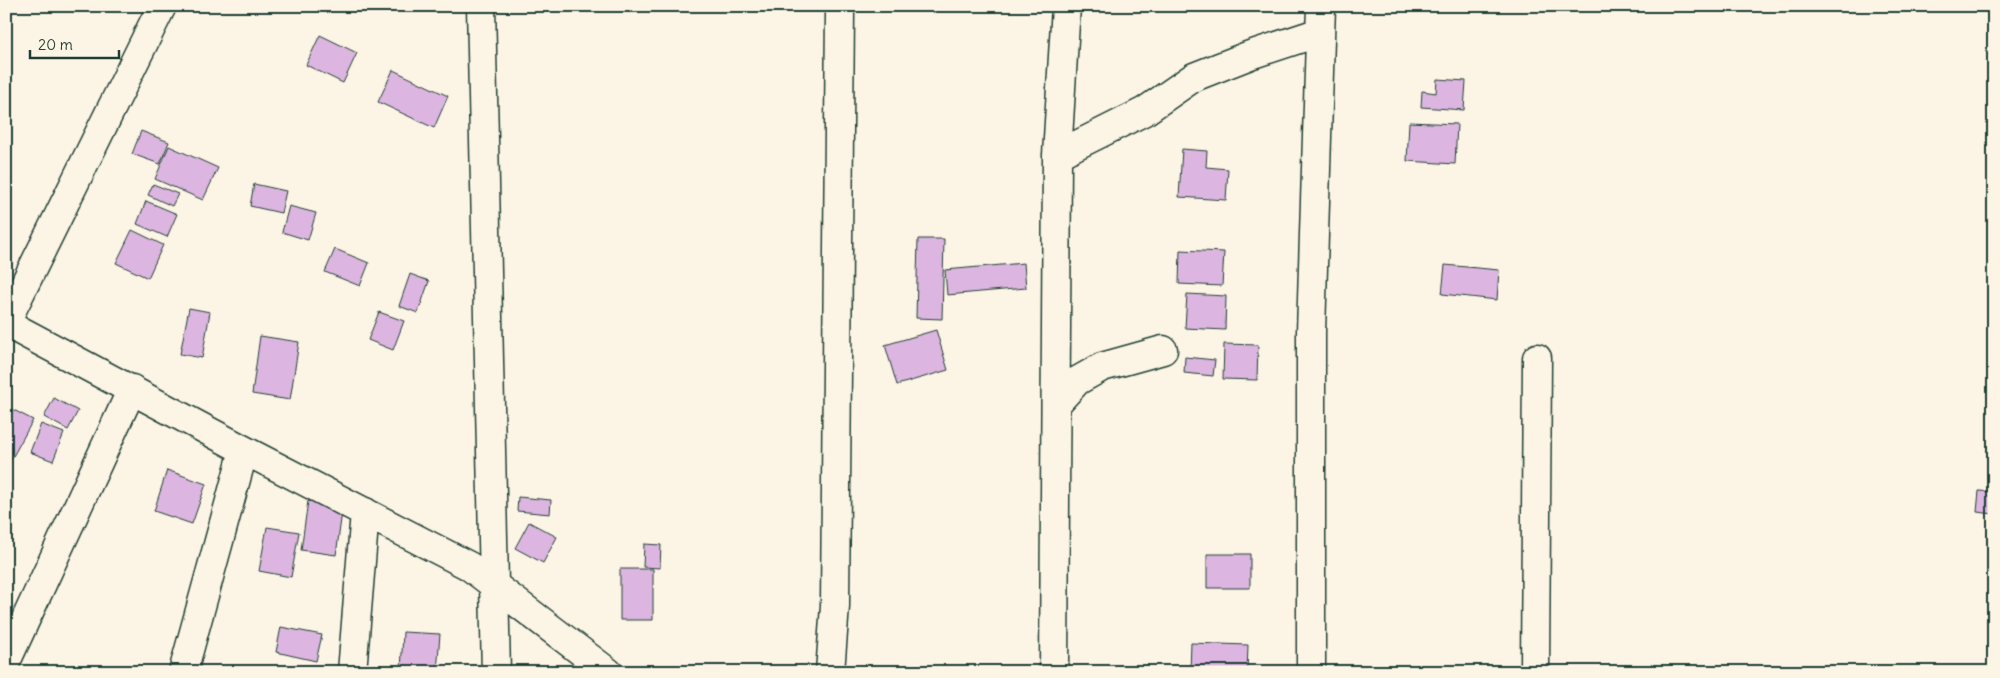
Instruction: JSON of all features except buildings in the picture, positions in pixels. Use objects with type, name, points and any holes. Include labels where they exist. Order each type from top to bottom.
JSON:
[{"type":"street","points":[[162,6],[6,322],[244,450],[469,566],[608,672]]},
{"type":"street","points":[[482,6],[496,672]]},
{"type":"street","points":[[830,672],[835,587],[840,9],[838,6]]},
{"type":"street","points":[[1054,672],[1057,155],[1066,6]]},
{"type":"street","points":[[1057,155],[1145,111],[1194,78],[1250,55],[1321,19],[1312,332],[1310,672]]},
{"type":"street","points":[[1056,404],[1077,380],[1102,367],[1163,350]]},
{"type":"street","points":[[1535,672],[1537,358]]},
{"type":"street","points":[[6,662],[132,389]]},
{"type":"street","points":[[182,672],[244,450]]},
{"type":"street","points":[[352,672],[365,512]]}]
